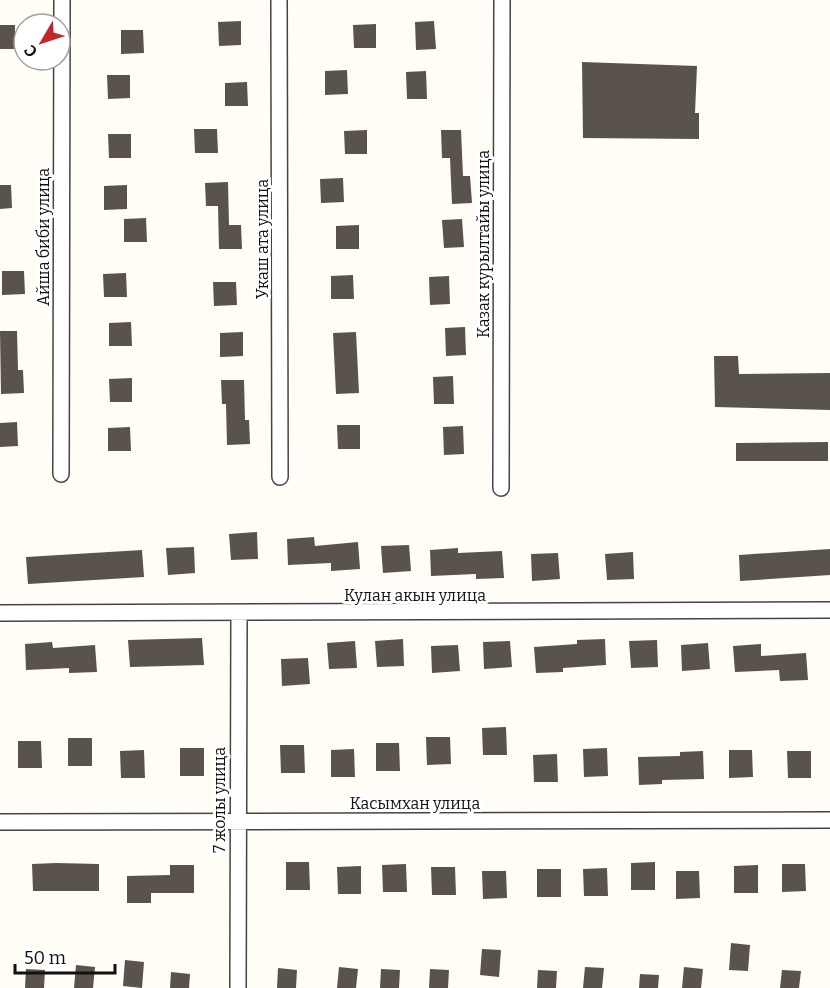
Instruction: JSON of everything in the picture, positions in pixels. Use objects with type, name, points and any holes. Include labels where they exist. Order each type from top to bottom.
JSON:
[{"type":"street","name":"Айша биби улица","points":[[60,474],[62,0]]},
{"type":"street","name":"Укаш ата улица","points":[[279,0],[280,477]]},
{"type":"street","name":"Казак курылтайы улица","points":[[501,488],[502,0]]},
{"type":"street","name":"Кулан акын улица","points":[[0,613],[830,610]]},
{"type":"street","name":"7 жолы улица","points":[[238,988],[236,821],[239,613]]},
{"type":"street","name":"Касымхан улица","points":[[0,822],[830,820]]},
{"type":"building","points":[[241,21],[241,45],[219,46],[218,22]]},
{"type":"building","points":[[434,21],[436,49],[416,50],[415,22]]},
{"type":"building","points":[[376,24],[376,48],[354,48],[353,25]]},
{"type":"building","points":[[0,25],[12,25],[12,49],[0,49]]},
{"type":"building","points":[[121,30],[143,30],[144,53],[121,54]]},
{"type":"building","points":[[582,62],[697,66],[695,113],[699,113],[699,139],[583,138]]},
{"type":"building","points":[[347,70],[348,94],[325,95],[325,71]]},
{"type":"building","points":[[426,71],[427,99],[407,99],[406,72]]},
{"type":"building","points":[[107,75],[130,75],[130,98],[108,99]]},
{"type":"building","points":[[247,82],[248,106],[225,106],[225,83]]},
{"type":"building","points":[[194,129],[217,129],[218,153],[195,153]]},
{"type":"building","points":[[367,130],[367,154],[345,154],[344,131]]},
{"type":"building","points":[[441,130],[461,130],[463,176],[470,176],[472,203],[452,204],[450,158],[442,158]]},
{"type":"building","points":[[108,134],[131,134],[131,158],[109,158]]},
{"type":"building","points":[[343,178],[344,202],[321,203],[320,179]]},
{"type":"building","points":[[228,182],[229,225],[241,225],[242,249],[219,249],[218,206],[206,206],[205,183]]},
{"type":"building","points":[[0,185],[11,185],[12,208],[0,209]]},
{"type":"building","points":[[127,185],[127,209],[104,210],[104,186]]},
{"type":"building","points":[[146,218],[147,242],[124,242],[124,219]]},
{"type":"building","points":[[462,219],[464,247],[444,248],[442,220]]},
{"type":"building","points":[[359,225],[359,249],[336,249],[336,226]]},
{"type":"building","points":[[2,271],[24,271],[25,294],[2,295]]},
{"type":"building","points":[[126,273],[127,297],[104,297],[103,274]]},
{"type":"building","points":[[353,275],[354,299],[331,299],[331,276]]},
{"type":"building","points":[[449,276],[450,304],[430,305],[429,277]]},
{"type":"building","points":[[213,282],[236,282],[237,305],[214,306]]},
{"type":"building","points":[[131,322],[132,346],[109,346],[109,323]]},
{"type":"building","points":[[465,327],[466,355],[446,356],[445,328]]},
{"type":"building","points":[[0,331],[17,331],[18,370],[23,370],[24,393],[1,394]]},
{"type":"building","points":[[243,332],[243,356],[220,357],[220,333]]},
{"type":"building","points":[[356,332],[359,393],[336,394],[333,333]]},
{"type":"building","points":[[714,356],[738,356],[739,374],[830,373],[830,410],[715,407]]},
{"type":"building","points":[[453,376],[454,404],[434,404],[433,377]]},
{"type":"building","points":[[132,378],[132,402],[110,402],[109,379]]},
{"type":"building","points":[[221,380],[244,380],[245,420],[249,420],[250,444],[227,445],[226,404],[222,404]]},
{"type":"building","points":[[17,422],[18,446],[0,447],[0,423]]},
{"type":"building","points":[[337,425],[360,425],[360,449],[338,449]]},
{"type":"building","points":[[463,426],[464,454],[444,455],[443,427]]},
{"type":"building","points":[[130,427],[131,451],[108,451],[108,428]]},
{"type":"building","points":[[828,442],[828,461],[736,461],[736,443]]},
{"type":"building","points":[[257,532],[258,559],[231,560],[229,534]]},
{"type":"building","points":[[314,537],[315,546],[358,542],[360,569],[331,571],[331,563],[288,565],[287,539]]},
{"type":"building","points":[[409,545],[411,571],[383,573],[381,546]]},
{"type":"building","points":[[194,547],[195,573],[168,575],[166,548]]},
{"type":"building","points":[[458,548],[458,553],[502,551],[504,578],[476,579],[476,574],[431,576],[430,550]]},
{"type":"building","points":[[830,549],[830,575],[740,581],[739,555]]},
{"type":"building","points":[[142,550],[144,577],[28,584],[26,557]]},
{"type":"building","points":[[633,552],[634,579],[607,580],[605,554]]},
{"type":"building","points":[[558,553],[560,579],[532,581],[531,554]]},
{"type":"building","points":[[202,638],[204,665],[130,667],[128,640]]},
{"type":"building","points":[[403,639],[404,666],[377,667],[375,641]]},
{"type":"building","points":[[605,639],[606,665],[563,668],[563,672],[536,673],[534,647],[577,644],[577,640]]},
{"type":"building","points":[[657,640],[658,667],[631,668],[629,641]]},
{"type":"building","points":[[355,641],[357,668],[329,669],[327,643]]},
{"type":"building","points":[[510,641],[512,667],[484,669],[483,642]]},
{"type":"building","points":[[52,642],[53,648],[95,645],[97,672],[69,673],[69,668],[26,670],[25,644]]},
{"type":"building","points":[[708,643],[710,669],[682,671],[681,645]]},
{"type":"building","points":[[761,644],[761,656],[806,653],[808,680],[780,681],[779,670],[735,672],[733,646]]},
{"type":"building","points":[[458,645],[460,671],[432,673],[431,646]]},
{"type":"building","points":[[308,658],[310,684],[282,686],[281,659]]},
{"type":"building","points":[[506,727],[507,755],[483,755],[482,728]]},
{"type":"building","points":[[426,737],[450,737],[451,764],[427,765]]},
{"type":"building","points":[[68,738],[92,738],[92,766],[68,766]]},
{"type":"building","points":[[18,741],[41,741],[42,768],[18,768]]},
{"type":"building","points":[[376,743],[399,743],[400,771],[376,771]]},
{"type":"building","points":[[280,745],[304,745],[305,773],[281,773]]},
{"type":"building","points":[[180,748],[204,748],[204,776],[180,776]]},
{"type":"building","points":[[607,748],[608,776],[584,777],[583,749]]},
{"type":"building","points":[[354,749],[355,777],[331,777],[331,750]]},
{"type":"building","points":[[144,750],[145,778],[121,778],[120,751]]},
{"type":"building","points":[[729,750],[752,750],[753,777],[729,778]]},
{"type":"building","points":[[703,751],[704,779],[662,780],[662,784],[639,785],[638,757],[680,756],[680,752]]},
{"type":"building","points":[[787,751],[811,751],[811,778],[788,778]]},
{"type":"building","points":[[557,754],[558,782],[534,782],[533,755]]},
{"type":"building","points":[[286,862],[309,862],[310,890],[286,890]]},
{"type":"building","points":[[655,862],[655,890],[631,890],[631,863]]},
{"type":"building","points":[[32,864],[99,864],[99,891],[33,891]]},
{"type":"building","points":[[406,864],[407,892],[383,892],[382,865]]},
{"type":"building","points":[[782,864],[805,864],[806,891],[782,892]]},
{"type":"building","points":[[170,865],[194,865],[194,893],[151,893],[151,903],[127,903],[127,876],[170,875]]},
{"type":"building","points":[[758,865],[758,893],[734,893],[734,866]]},
{"type":"building","points":[[361,866],[361,894],[338,894],[337,867]]},
{"type":"building","points":[[431,867],[455,867],[456,895],[432,895]]},
{"type":"building","points":[[607,868],[608,896],[584,896],[583,869]]},
{"type":"building","points":[[537,869],[561,869],[561,897],[537,897]]},
{"type":"building","points":[[482,871],[506,871],[507,898],[483,899]]},
{"type":"building","points":[[676,871],[699,871],[700,898],[676,899]]},
{"type":"building","points":[[731,943],[750,945],[748,971],[729,970]]},
{"type":"building","points":[[482,949],[501,950],[499,977],[480,975]]},
{"type":"building","points":[[125,960],[144,962],[142,988],[123,986]]},
{"type":"building","points":[[76,965],[95,967],[93,988],[74,988]]},
{"type":"building","points":[[339,967],[358,969],[356,988],[337,988]]},
{"type":"building","points":[[585,967],[604,968],[602,988],[583,988]]},
{"type":"building","points":[[684,967],[703,969],[701,988],[682,988]]},
{"type":"building","points":[[278,968],[297,970],[296,988],[277,988]]},
{"type":"building","points":[[26,969],[45,970],[44,988],[25,988]]},
{"type":"building","points":[[381,969],[400,970],[399,988],[380,988]]},
{"type":"building","points":[[430,969],[449,970],[448,988],[429,988]]},
{"type":"building","points":[[538,970],[557,971],[556,988],[537,988]]},
{"type":"building","points":[[782,970],[801,971],[799,988],[780,988]]},
{"type":"building","points":[[171,972],[190,974],[189,988],[170,988]]},
{"type":"building","points":[[640,974],[659,975],[658,988],[639,988]]}]
